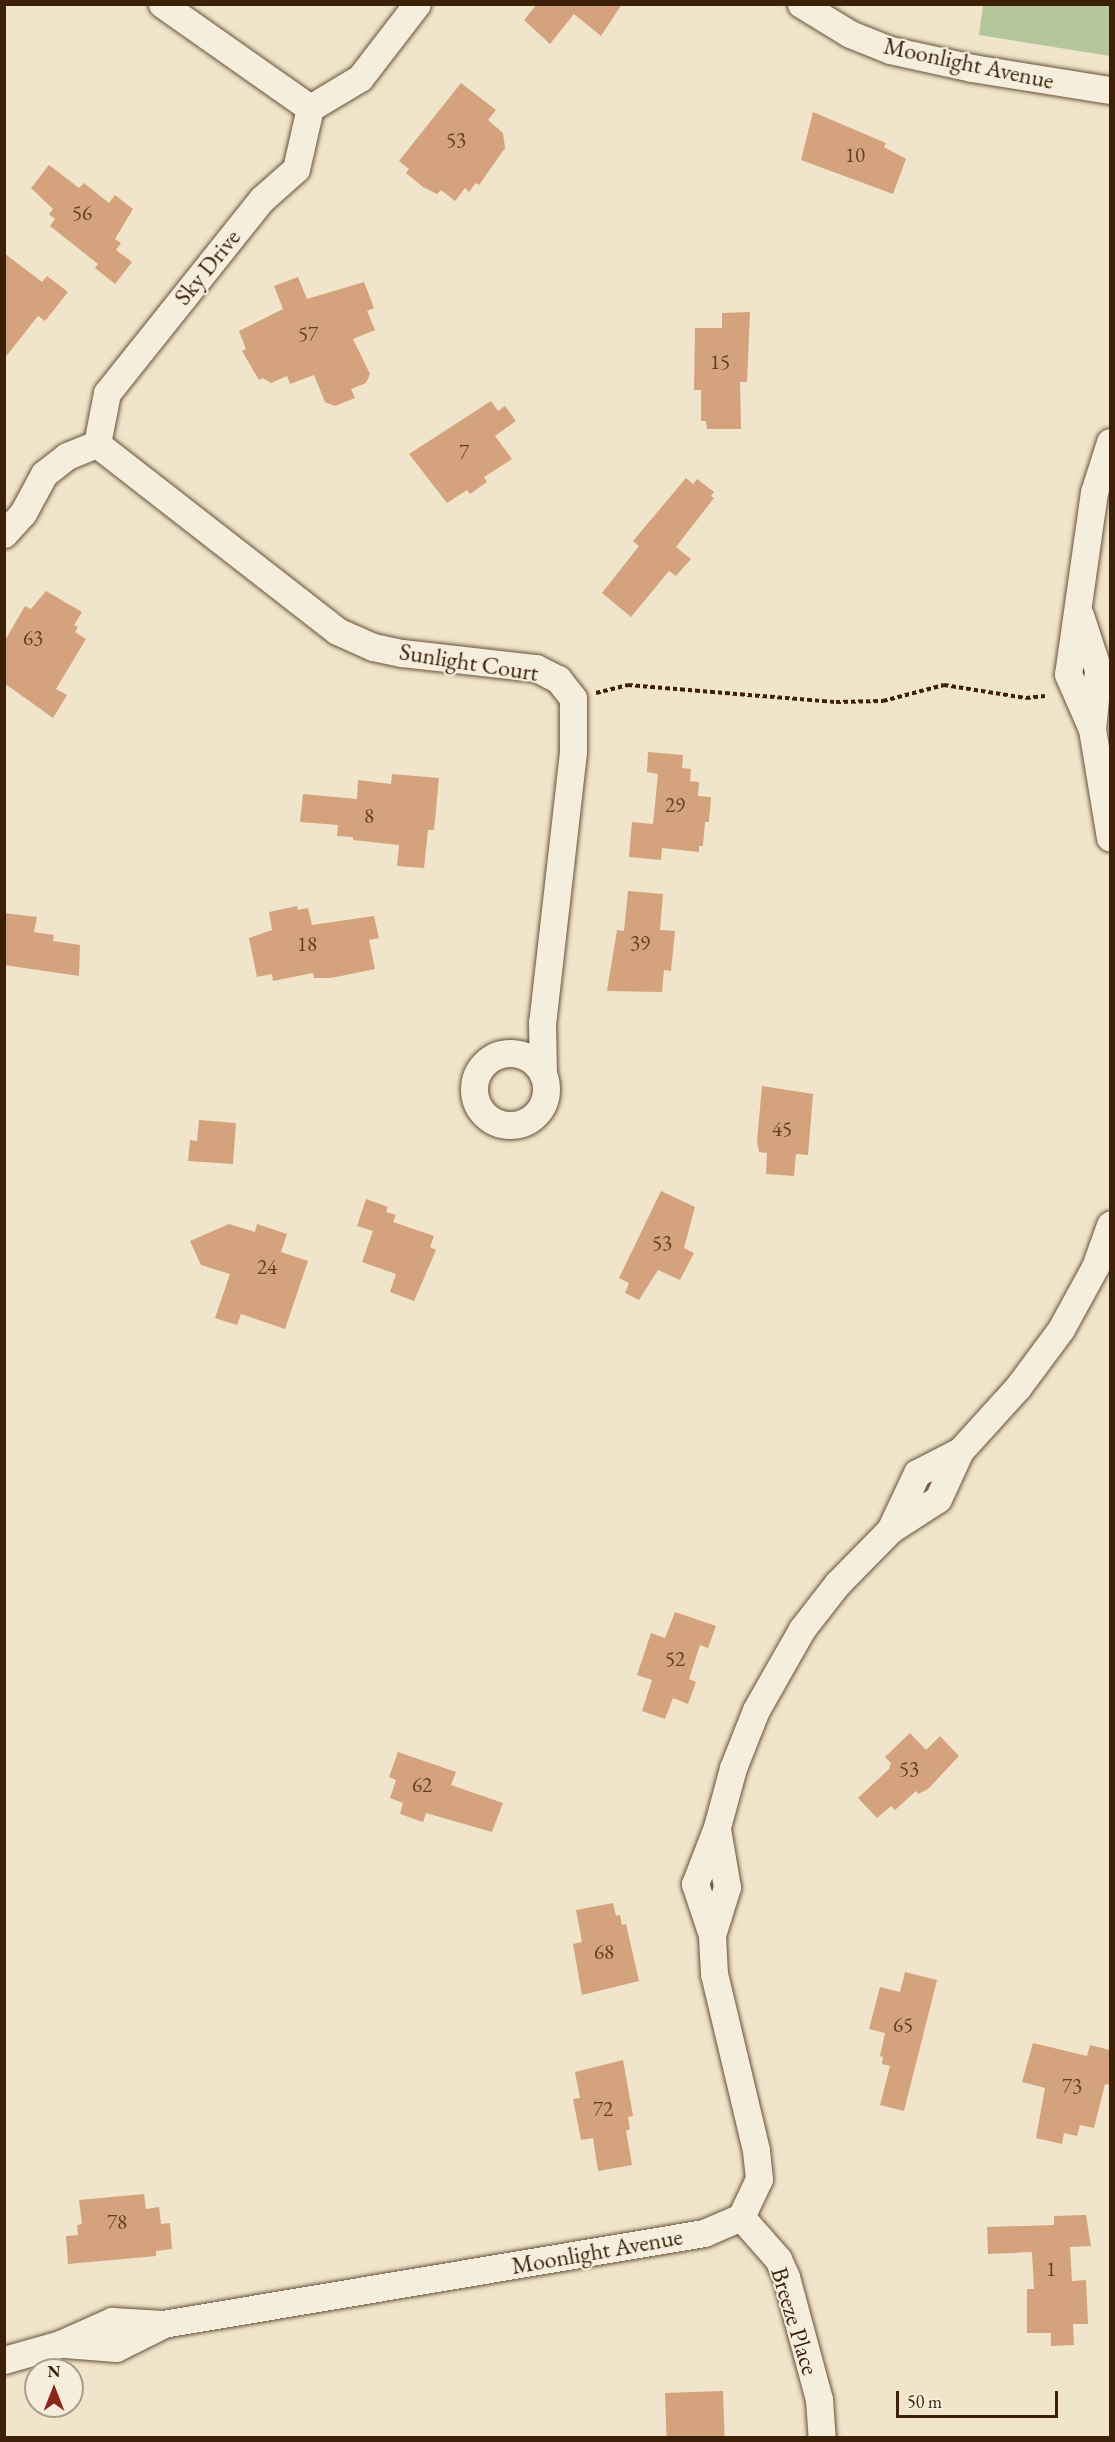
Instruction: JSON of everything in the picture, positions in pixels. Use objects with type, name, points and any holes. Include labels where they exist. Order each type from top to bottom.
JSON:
[{"type":"street","points":[[162,4],[310,108],[360,78],[417,4]]},
{"type":"street","name":"Moonlight Avenue","points":[[801,4],[850,34],[890,50],[972,68],[1110,90]]},
{"type":"street","name":"Sky Drive","points":[[97,444],[107,393],[262,199],[296,169],[310,108]]},
{"type":"street","points":[[1110,442],[1094,492],[1079,614],[1068,674],[1092,729],[1110,838]]},
{"type":"street","points":[[4,534],[23,513],[44,474],[67,456],[97,444]]},
{"type":"street","name":"Sunlight Court","points":[[97,444],[337,632],[373,647],[402,653],[536,668],[558,679],[573,698]]},
{"type":"street","points":[[531,1042],[492,1058],[476,1076],[476,1100],[489,1119],[512,1125],[534,1117],[546,1097],[543,1074],[537,1064],[531,1042],[573,752],[573,698]]},
{"type":"street","points":[[741,2217],[759,2179],[756,2150],[714,1974],[712,1935],[695,1884],[717,1827],[733,1768],[774,1673],[837,1584],[890,1530],[917,1473],[960,1451],[1018,1387],[1061,1329],[1095,1267],[1110,1225]]},
{"type":"street","name":"Moonlight Avenue","points":[[4,2360],[72,2341],[112,2320],[163,2324],[704,2233],[741,2217]]},
{"type":"street","name":"Breeze Place","points":[[741,2217],[778,2259],[786,2277],[819,2399],[822,2438]]},
{"type":"path","points":[[573,698],[628,685],[836,702],[884,701],[944,685],[1026,698],[1046,696]]},
{"type":"green space","points":[[983,5],[1110,5],[1110,56],[979,35]]},
{"type":"building","points":[[537,4],[622,4],[601,36],[574,14],[550,44],[524,20]]},
{"type":"building","points":[[461,83],[496,110],[488,120],[503,133],[505,148],[479,185],[476,183],[469,192],[465,188],[455,201],[441,190],[437,194],[423,187],[406,173],[409,169],[399,161]]},
{"type":"building","points":[[813,112],[886,143],[884,147],[906,159],[893,194],[801,160]]},
{"type":"building","points":[[49,165],[79,188],[84,183],[109,203],[115,195],[133,209],[115,239],[121,243],[116,250],[132,262],[115,284],[95,268],[98,264],[50,226],[55,219],[49,214],[53,209],[31,188]]},
{"type":"building","points":[[4,253],[42,282],[47,276],[68,292],[45,321],[38,316],[4,359]]},
{"type":"building","points":[[298,277],[307,299],[364,282],[374,308],[367,311],[375,330],[353,339],[370,374],[366,383],[351,389],[355,398],[335,406],[325,402],[314,375],[290,384],[287,376],[271,383],[263,378],[259,380],[242,351],[246,349],[239,331],[283,309],[274,286]]},
{"type":"building","points":[[750,312],[747,382],[740,382],[741,429],[707,429],[706,421],[701,421],[701,390],[694,390],[695,328],[722,328],[722,313]]},
{"type":"building","points":[[491,401],[498,411],[505,406],[516,421],[495,436],[512,459],[484,477],[487,482],[470,494],[467,490],[447,503],[409,454]]},
{"type":"building","points":[[686,478],[693,484],[697,479],[714,492],[711,496],[714,498],[676,547],[691,559],[676,576],[669,571],[631,617],[602,593],[639,546],[633,541]]},
{"type":"building","points":[[46,591],[82,612],[74,625],[78,627],[75,632],[86,639],[56,689],[67,695],[53,718],[4,683],[4,642],[25,606],[31,609]]},
{"type":"building","points":[[648,752],[683,755],[682,768],[691,769],[690,781],[699,782],[698,796],[711,797],[709,822],[705,822],[703,846],[699,846],[699,852],[662,848],[661,860],[629,857],[632,822],[653,824],[658,774],[647,772]]},
{"type":"building","points":[[392,774],[439,778],[434,830],[428,830],[424,868],[397,866],[399,845],[337,836],[338,825],[300,822],[303,794],[357,799],[358,780],[391,784]]},
{"type":"building","points":[[628,891],[663,894],[660,930],[675,931],[671,971],[664,970],[662,992],[607,991],[617,930],[624,931]]},
{"type":"building","points":[[297,906],[298,910],[308,908],[312,925],[374,916],[379,938],[369,940],[375,969],[331,978],[314,978],[313,973],[273,981],[272,974],[257,977],[249,938],[272,930],[269,912]]},
{"type":"building","points":[[4,913],[37,917],[34,932],[54,935],[53,941],[80,945],[79,976],[4,965]]},
{"type":"building","points":[[762,1086],[813,1094],[808,1155],[796,1154],[794,1176],[766,1174],[767,1153],[759,1152],[757,1141]]},
{"type":"building","points":[[199,1120],[236,1123],[233,1164],[188,1161],[190,1140],[197,1141]]},
{"type":"building","points":[[661,1191],[695,1207],[684,1248],[694,1253],[680,1280],[658,1270],[639,1300],[625,1293],[629,1283],[619,1278]]},
{"type":"building","points":[[366,1199],[388,1207],[386,1212],[396,1215],[393,1222],[434,1236],[430,1247],[436,1250],[414,1301],[390,1292],[396,1274],[362,1262],[373,1231],[357,1226]]},
{"type":"building","points":[[229,1224],[255,1232],[257,1224],[287,1234],[281,1252],[308,1261],[285,1329],[241,1314],[237,1325],[215,1318],[230,1274],[201,1265],[190,1241]]},
{"type":"building","points":[[675,1612],[716,1626],[708,1648],[700,1645],[689,1679],[696,1682],[688,1704],[673,1698],[665,1719],[642,1711],[652,1680],[637,1675],[651,1633],[665,1638]]},
{"type":"building","points":[[910,1733],[926,1750],[940,1736],[959,1756],[928,1789],[918,1794],[916,1791],[895,1810],[891,1806],[877,1818],[858,1798],[889,1769],[891,1763],[885,1757]]},
{"type":"building","points":[[398,1752],[456,1772],[451,1785],[503,1803],[492,1832],[426,1813],[423,1822],[400,1814],[403,1803],[390,1798],[396,1780],[389,1777]]},
{"type":"building","points":[[613,1903],[616,1916],[620,1915],[622,1925],[626,1924],[639,1981],[582,1995],[573,1944],[582,1942],[576,1910]]},
{"type":"building","points":[[905,1972],[937,1980],[904,2111],[880,2105],[890,2066],[882,2064],[883,2057],[880,2056],[885,2033],[869,2029],[880,1987],[900,1992]]},
{"type":"building","points":[[1033,2043],[1087,2056],[1090,2045],[1110,2050],[1110,2085],[1105,2084],[1094,2128],[1080,2125],[1077,2136],[1064,2133],[1062,2144],[1036,2138],[1045,2088],[1022,2082]]},
{"type":"building","points":[[623,2060],[633,2116],[628,2117],[630,2129],[626,2131],[632,2165],[598,2171],[593,2138],[581,2140],[573,2099],[580,2098],[575,2072]]},
{"type":"building","points":[[144,2194],[146,2209],[159,2207],[161,2224],[170,2223],[172,2249],[156,2251],[156,2256],[68,2264],[66,2236],[78,2235],[77,2225],[82,2224],[79,2200]]},
{"type":"building","points":[[1086,2215],[1091,2246],[1070,2247],[1072,2281],[1086,2280],[1088,2324],[1073,2324],[1074,2345],[1051,2346],[1051,2333],[1027,2333],[1027,2289],[1034,2289],[1032,2252],[988,2254],[987,2227],[1054,2225],[1054,2216]]},
{"type":"building","points":[[723,2391],[725,2438],[667,2438],[665,2393]]}]
